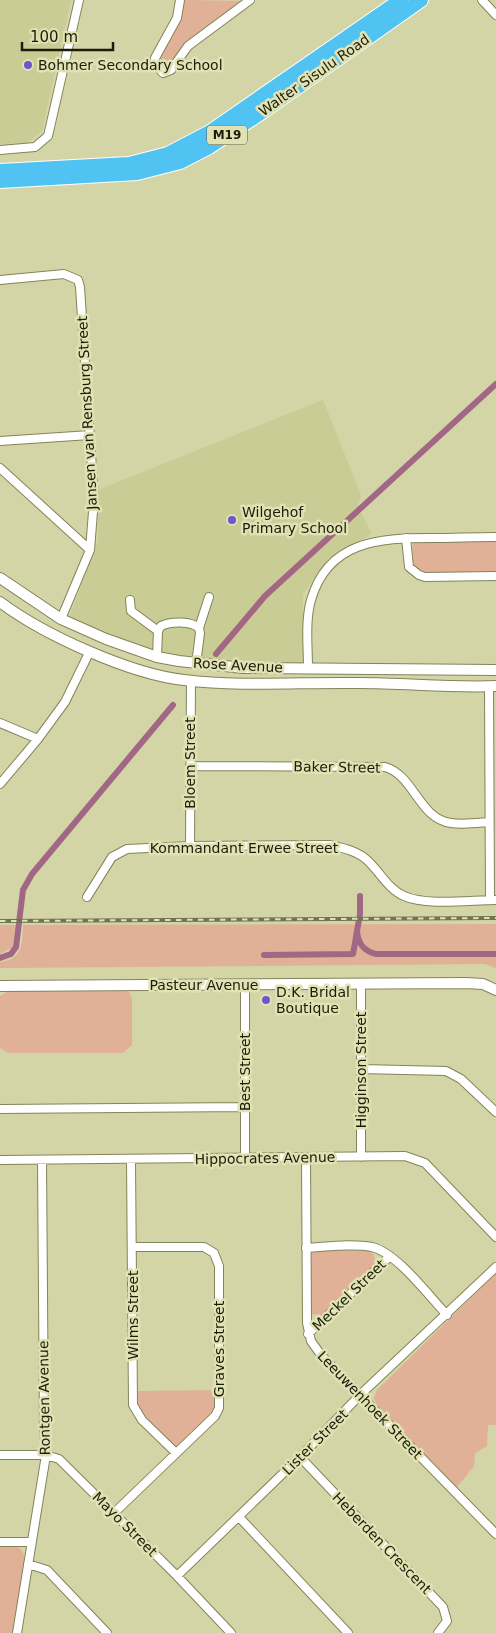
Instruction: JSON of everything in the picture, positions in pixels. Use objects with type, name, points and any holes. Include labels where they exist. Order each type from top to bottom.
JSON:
[{"type":"highway","name":"Walter Sisulu Road","points":[[271,98],[401,0]]},
{"type":"highway","name":"Walter Sisulu Road","points":[[0,181],[136,168],[213,137],[421,0]]},
{"type":"highway","name":"Walter Sisulu Road","points":[[0,171],[136,168]]},
{"type":"street","points":[[0,150],[30,148],[40,145],[48,136],[79,0]]},
{"type":"street","points":[[180,0],[177,18],[155,58],[155,64],[161,72],[171,70],[188,46],[247,1]]},
{"type":"street","points":[[482,0],[496,15]]},
{"type":"street","name":"Jansen van Rensburg Street","points":[[0,280],[64,274],[78,280],[94,500],[90,550],[57,617]]},
{"type":"street","points":[[0,441],[90,435]]},
{"type":"street","points":[[0,468],[90,550]]},
{"type":"street","points":[[318,683],[313,668],[309,612],[311,600],[322,574],[340,557],[358,545],[384,539],[496,537]]},
{"type":"street","points":[[406,538],[408,567],[419,575],[496,576]]},
{"type":"street","name":"Rose Avenue","points":[[0,578],[57,617],[106,639],[157,657],[198,664],[296,668],[496,670]]},
{"type":"street","points":[[191,681],[198,664],[199,628],[209,598]]},
{"type":"street","points":[[130,600],[131,612],[158,631]]},
{"type":"street","name":"Rose Avenue","points":[[1,603],[47,630],[101,657],[191,681],[488,686]]},
{"type":"street","points":[[47,630],[57,617]]},
{"type":"street","points":[[157,657],[158,631],[161,626],[171,623],[194,624],[199,628]]},
{"type":"street","points":[[66,640],[72,624]]},
{"type":"street","points":[[0,784],[38,740],[65,702],[87,650],[90,632]]},
{"type":"street","points":[[101,657],[106,639]]},
{"type":"street","points":[[185,662],[191,681]]},
{"type":"street","points":[[296,668],[296,684]]},
{"type":"street","points":[[480,670],[488,686],[493,770],[489,822],[493,900]]},
{"type":"street","name":"Bloem Street","points":[[190,846],[191,681]]},
{"type":"street","points":[[0,723],[38,740]]},
{"type":"street","name":"Baker Street","points":[[190,766],[385,767],[401,775],[431,814],[438,819],[450,823],[489,822]]},
{"type":"street","name":"Kommandant Erwee Street","points":[[87,897],[107,863],[120,851],[190,846],[340,847],[368,861],[386,882],[406,897],[425,900],[493,900]]},
{"type":"street","name":"Pasteur Avenue","points":[[3,987],[475,983],[496,990]]},
{"type":"street","name":"Higginson Street","points":[[360,1157],[361,984]]},
{"type":"street","name":"Best Street","points":[[244,985],[245,1158]]},
{"type":"street","points":[[361,1070],[446,1071],[461,1079],[496,1112]]},
{"type":"street","points":[[0,1109],[244,1107]]},
{"type":"street","name":"Hippocrates Avenue","points":[[0,1160],[405,1156],[425,1163],[496,1237]]},
{"type":"street","points":[[306,1158],[308,1334]]},
{"type":"street","name":"Rontgen Avenue","points":[[17,1633],[46,1455],[44,1427],[42,1160]]},
{"type":"street","name":"Wilms Street","points":[[131,1160],[133,1405],[142,1420],[176,1452]]},
{"type":"street","name":"Graves Street","points":[[114,1513],[215,1416],[219,1408],[219,1266],[214,1253],[204,1247],[133,1247]]},
{"type":"street","points":[[306,1248],[367,1247],[378,1250],[390,1256],[447,1315]]},
{"type":"street","name":"Meckel Street","points":[[308,1334],[390,1256]]},
{"type":"street","name":"Lister Street","points":[[177,1576],[300,1457],[361,1394],[496,1267]]},
{"type":"street","name":"Leeuwenhoek Street","points":[[308,1334],[321,1355],[496,1534]]},
{"type":"street","name":"Mayo Street","points":[[0,1455],[46,1455],[59,1459],[177,1576],[231,1633]]},
{"type":"street","name":"Heberden Crescent","points":[[300,1457],[443,1607],[447,1621],[438,1633]]},
{"type":"street","points":[[239,1517],[348,1633]]},
{"type":"street","points":[[0,1542],[31,1542]]},
{"type":"street","points":[[28,1564],[47,1570],[107,1633]]},
{"type":"shaded area","name":"Bohmer Secondary School","points":[[0,0],[71,0],[42,131],[26,143],[0,144]]},
{"type":"shaded area","points":[[184,0],[243,1],[240,6],[185,44],[166,71],[161,66],[159,60],[160,53],[180,17]]},
{"type":"shaded area","name":"Wilgehof Primary School","points":[[323,400],[361,495],[358,506],[372,534],[329,558],[303,594],[303,663],[218,661],[173,655],[142,648],[69,618],[98,541],[98,490]]},
{"type":"shaded area","points":[[496,539],[496,573],[420,572],[412,565],[413,541]]},
{"type":"shaded area","points":[[496,924],[496,968],[485,964],[0,968],[0,962],[13,958],[20,949],[23,925]]},
{"type":"shaded area","points":[[0,925],[15,925],[13,947],[0,954]]},
{"type":"shaded area","points":[[123,989],[129,992],[132,998],[132,1045],[123,1053],[8,1053],[0,1048],[0,996],[10,990]]},
{"type":"shaded area","points":[[319,1250],[369,1251],[374,1255],[375,1259],[373,1265],[324,1316],[312,1314],[310,1308],[309,1260],[312,1253]]},
{"type":"shaded area","points":[[496,1273],[496,1425],[488,1425],[487,1446],[475,1453],[474,1466],[457,1487],[376,1404],[374,1398],[377,1390]]},
{"type":"shaded area","points":[[217,1390],[215,1411],[183,1445],[177,1446],[171,1445],[147,1421],[139,1407],[136,1391]]},
{"type":"shaded area","points":[[14,1546],[20,1548],[26,1559],[14,1633],[0,1633],[0,1547]]},
{"type":"waterway","points":[[216,654],[265,596],[496,384]]},
{"type":"waterway","points":[[0,958],[11,954],[16,947],[23,890],[32,874],[173,705]]},
{"type":"waterway","points":[[264,955],[353,954],[360,914],[360,896]]},
{"type":"waterway","points":[[357,931],[362,946],[376,954],[496,954]]},
{"type":"railway","points":[[0,921],[496,918]]},
{"type":"place","name":"Bohmer Secondary School","points":[[28,65]]},
{"type":"place","name":"Wilgehof Primary School","points":[[232,520]]},
{"type":"place","name":"D.K. Bridal Boutique","points":[[266,1000]]}]
